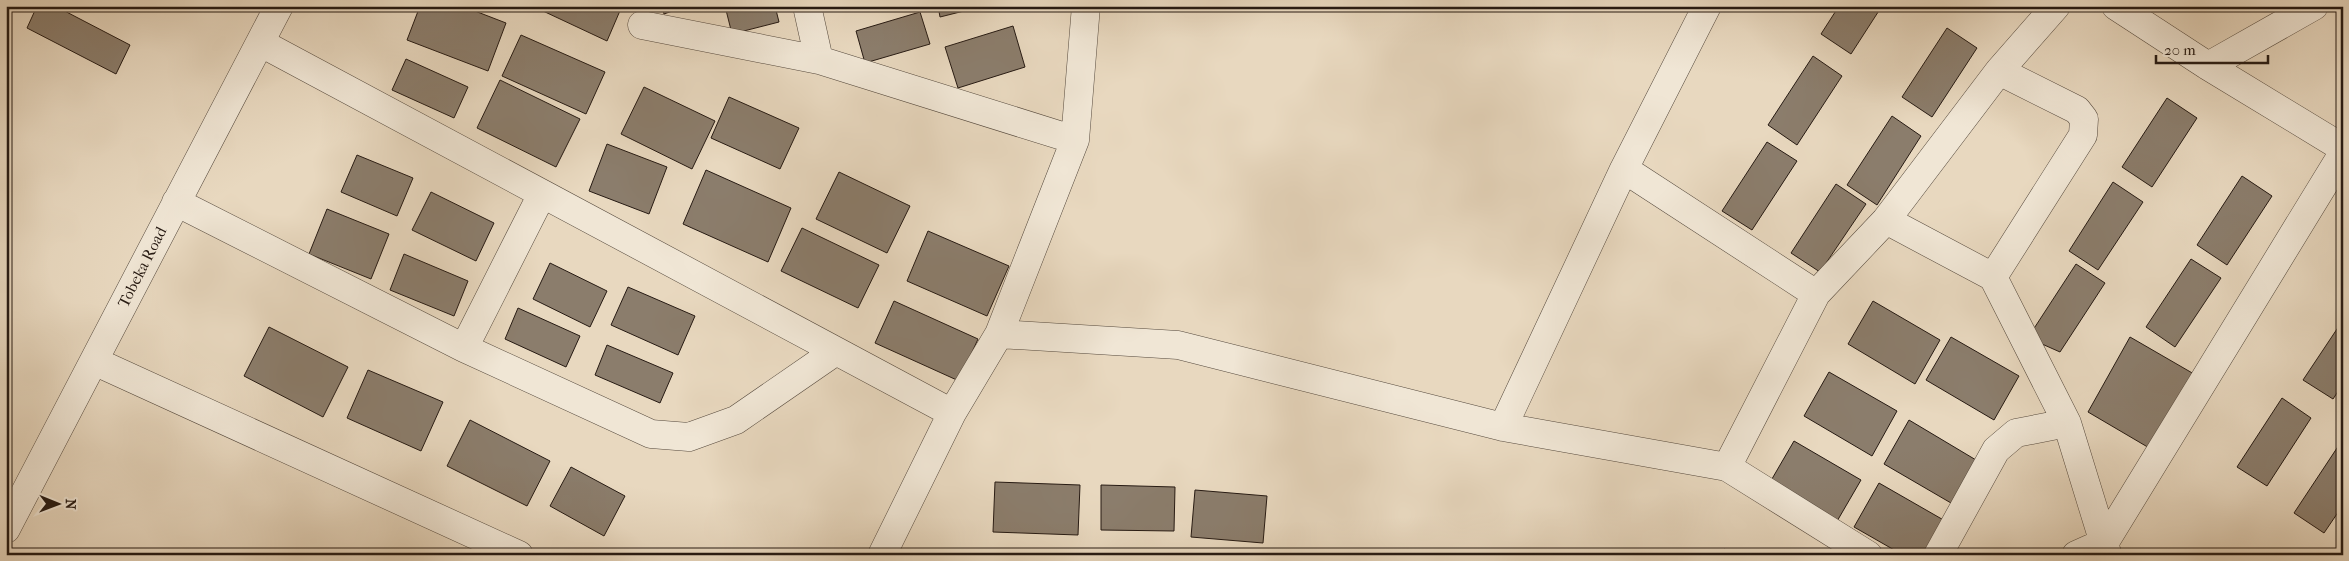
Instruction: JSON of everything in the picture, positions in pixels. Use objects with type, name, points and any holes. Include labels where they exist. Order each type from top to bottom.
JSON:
[{"type":"street","name":"Tobeka Road","points":[[6,529],[279,6]]},
{"type":"street","points":[[808,6],[819,60]]},
{"type":"street","points":[[882,555],[952,412],[999,334],[1075,140],[1086,6]]},
{"type":"street","points":[[1503,428],[1624,168],[1707,6]]},
{"type":"street","points":[[1727,467],[1816,294],[1886,220],[1999,72],[2056,6]]},
{"type":"street","points":[[2116,6],[2208,66],[2343,148]]},
{"type":"street","points":[[2208,66],[2314,6]]},
{"type":"street","points":[[642,25],[819,60],[1075,140]]},
{"type":"street","points":[[261,43],[952,412]]},
{"type":"street","points":[[1993,277],[2083,135],[2084,119],[2077,110],[1999,72]]},
{"type":"street","points":[[2076,555],[2106,548],[2343,153]]},
{"type":"street","points":[[1624,168],[1816,294]]},
{"type":"street","points":[[464,348],[542,194]]},
{"type":"street","points":[[176,202],[464,348],[651,434],[690,437],[736,420],[836,351]]},
{"type":"street","points":[[1886,220],[1993,277],[2067,423],[2106,548]]},
{"type":"street","points":[[999,334],[1178,345],[1503,428],[1727,467],[1868,555]]},
{"type":"street","points":[[94,361],[519,555]]},
{"type":"street","points":[[1938,555],[1996,450],[2016,433],[2067,423]]},
{"type":"building","points":[[37,6],[55,6],[130,45],[116,74],[27,28]]},
{"type":"building","points":[[420,6],[462,6],[506,23],[488,71],[407,40]]},
{"type":"building","points":[[545,6],[622,6],[607,41],[543,11]]},
{"type":"building","points":[[662,6],[686,6],[664,14]]},
{"type":"building","points":[[725,6],[775,6],[779,22],[732,34]]},
{"type":"building","points":[[938,6],[984,6],[940,17]]},
{"type":"building","points":[[1839,6],[1882,6],[1851,54],[1821,34]]},
{"type":"building","points":[[920,12],[930,44],[865,63],[856,31]]},
{"type":"building","points":[[1013,26],[1025,67],[958,88],[945,47]]},
{"type":"building","points":[[1947,28],[1977,48],[1932,117],[1902,97]]},
{"type":"building","points":[[521,35],[605,72],[586,114],[502,76]]},
{"type":"building","points":[[1813,56],[1842,76],[1797,145],[1768,125]]},
{"type":"building","points":[[406,59],[468,87],[454,118],[392,90]]},
{"type":"building","points":[[500,80],[580,119],[556,167],[477,128]]},
{"type":"building","points":[[644,87],[715,121],[692,169],[621,134]]},
{"type":"building","points":[[729,97],[799,128],[780,169],[711,138]]},
{"type":"building","points":[[2167,98],[2197,118],[2152,187],[2122,167]]},
{"type":"building","points":[[1892,116],[1921,136],[1877,205],[1847,185]]},
{"type":"building","points":[[1767,142],[1797,161],[1752,230],[1722,211]]},
{"type":"building","points":[[607,144],[667,167],[649,214],[589,191]]},
{"type":"building","points":[[357,155],[413,178],[397,216],[341,192]]},
{"type":"building","points":[[706,170],[791,208],[768,262],[683,224]]},
{"type":"building","points":[[839,172],[910,206],[887,253],[816,219]]},
{"type":"building","points":[[2242,176],[2272,196],[2227,265],[2197,245]]},
{"type":"building","points":[[2113,182],[2143,202],[2098,270],[2069,251]]},
{"type":"building","points":[[1836,184],[1866,204],[1820,272],[1791,253]]},
{"type":"building","points":[[431,192],[494,223],[476,261],[412,230]]},
{"type":"building","points":[[327,209],[389,234],[371,279],[309,254]]},
{"type":"building","points":[[802,228],[879,265],[858,308],[781,271]]},
{"type":"building","points":[[928,231],[1009,266],[987,316],[907,281]]},
{"type":"building","points":[[404,254],[468,281],[454,316],[390,290]]},
{"type":"building","points":[[2191,259],[2221,278],[2175,347],[2146,327]]},
{"type":"building","points":[[550,263],[607,291],[590,327],[533,299]]},
{"type":"building","points":[[2076,264],[2105,283],[2060,352],[2033,340],[2031,333]]},
{"type":"building","points":[[628,287],[695,316],[678,355],[611,325]]},
{"type":"building","points":[[894,301],[978,339],[959,381],[875,343]]},
{"type":"building","points":[[1873,301],[1940,340],[1915,384],[1848,344]]},
{"type":"building","points":[[518,308],[580,336],[566,367],[505,339]]},
{"type":"building","points":[[2343,320],[2343,384],[2333,399],[2303,380]]},
{"type":"building","points":[[269,327],[348,367],[323,417],[244,376]]},
{"type":"building","points":[[1951,337],[2019,376],[1994,420],[1926,380]]},
{"type":"building","points":[[2130,337],[2194,374],[2151,449],[2088,412]]},
{"type":"building","points":[[607,345],[673,373],[660,403],[595,375]]},
{"type":"building","points":[[368,370],[443,402],[421,451],[347,418]]},
{"type":"building","points":[[1829,372],[1897,411],[1872,456],[1804,416]]},
{"type":"building","points":[[2282,398],[2311,418],[2267,486],[2237,467]]},
{"type":"building","points":[[470,420],[550,461],[527,506],[447,466]]},
{"type":"building","points":[[1909,420],[1976,460],[1951,503],[1884,464]]},
{"type":"building","points":[[1794,441],[1861,480],[1836,523],[1769,484]]},
{"type":"building","points":[[2339,445],[2343,447],[2343,505],[2324,533],[2294,513]]},
{"type":"building","points":[[571,467],[625,496],[604,536],[550,506]]},
{"type":"building","points":[[995,482],[1080,485],[1078,535],[993,532]]},
{"type":"building","points":[[1879,483],[1947,522],[1928,555],[1903,555],[1854,527]]},
{"type":"building","points":[[1101,485],[1175,487],[1174,531],[1101,530]]},
{"type":"building","points":[[1195,490],[1267,496],[1263,543],[1191,537]]},
{"type":"building","points":[[1724,549],[1734,555],[1721,555]]}]
